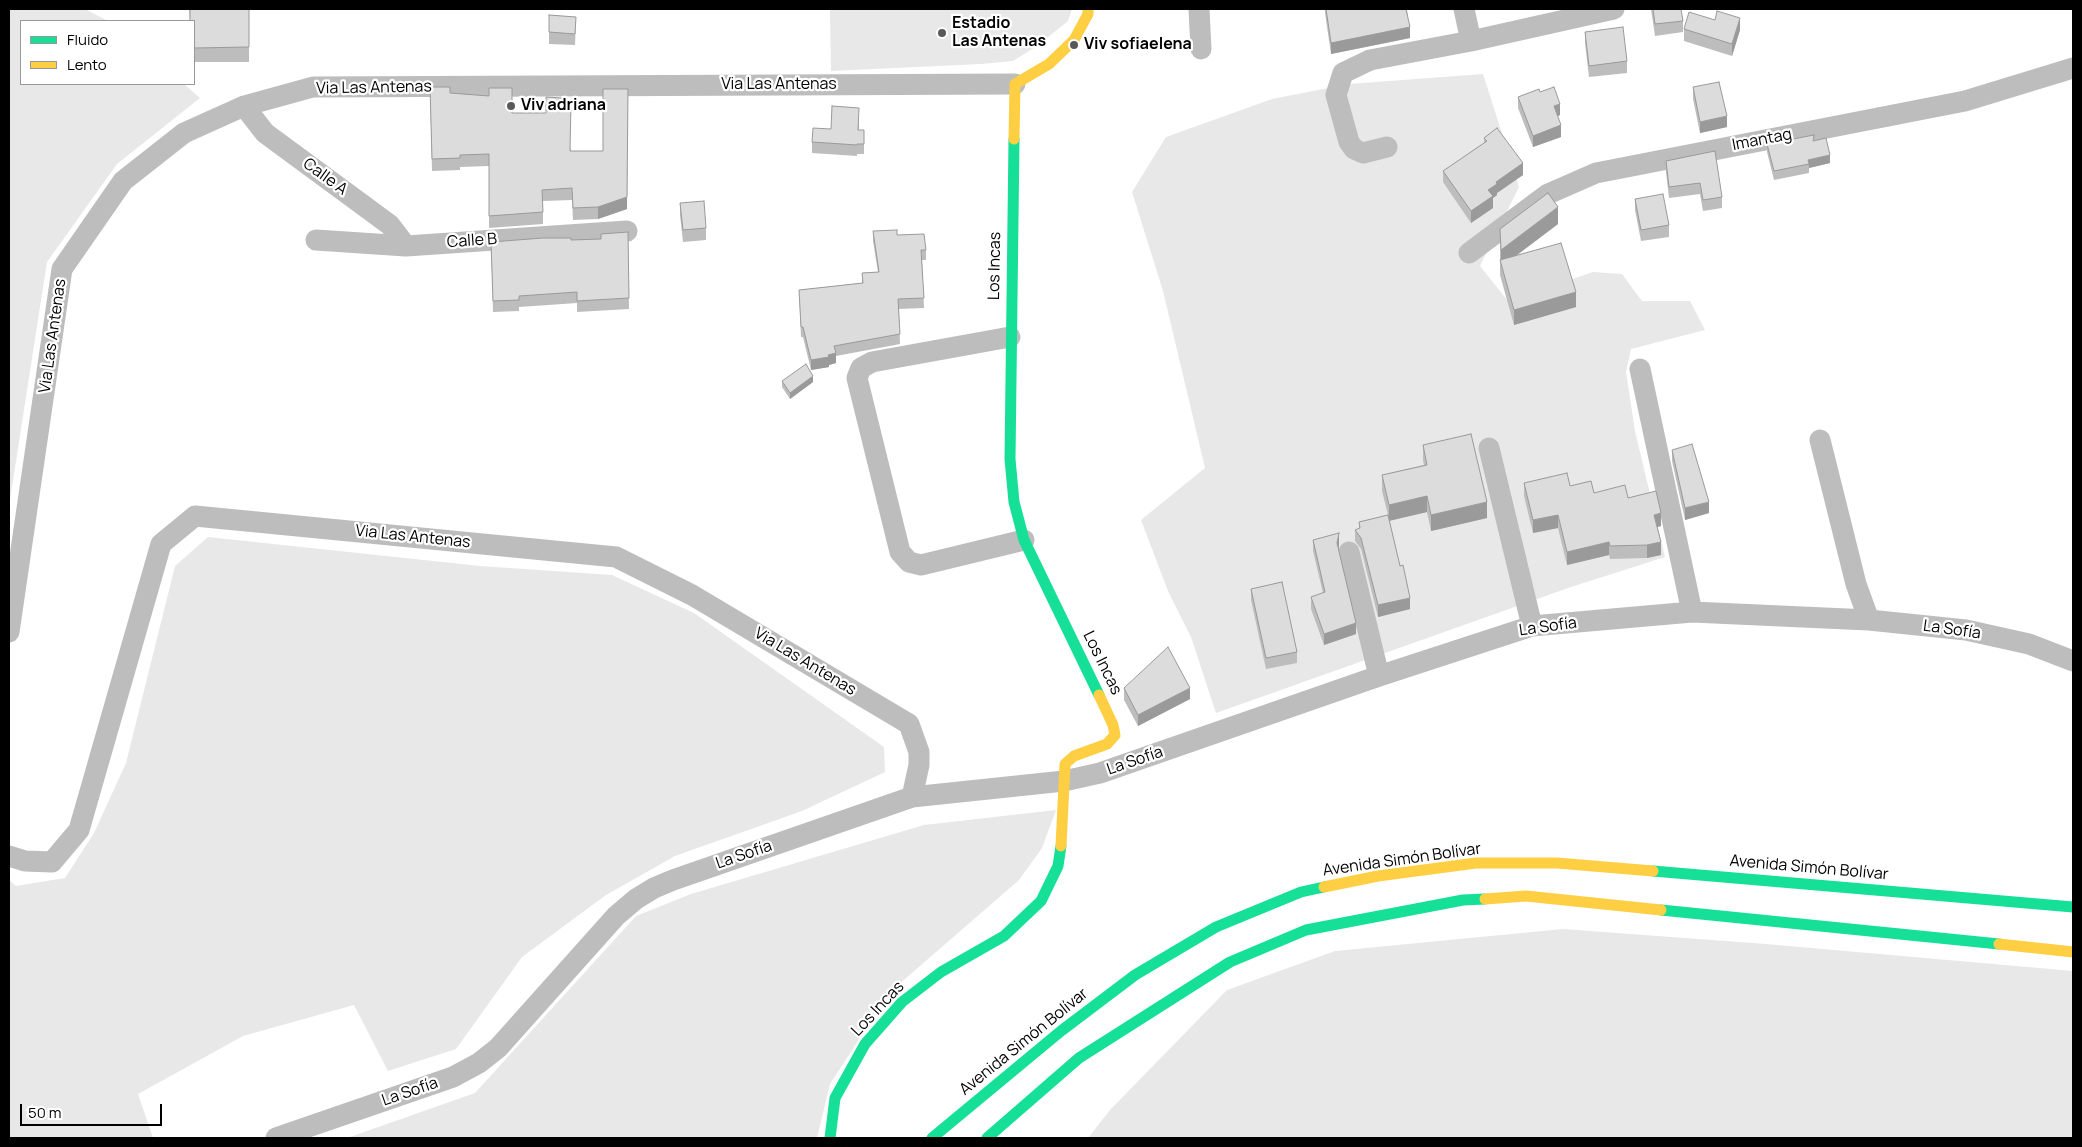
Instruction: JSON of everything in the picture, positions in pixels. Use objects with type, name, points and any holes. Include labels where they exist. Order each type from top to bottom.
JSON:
[{"type":"main road","name":"Via Las Antenas","points":[[1014,84],[1049,64],[1074,40],[1088,14],[1088,9]]},
{"type":"main road","name":"Los Incas","points":[[830,1138],[835,1098],[865,1044],[902,1002],[941,972],[1004,936],[1041,901],[1058,866],[1063,833],[1064,764],[1074,756],[1107,744],[1115,735],[1113,725],[1024,540],[1014,502],[1010,459],[1010,337],[1014,84]]},
{"type":"main road","name":"Avenida Simón Bolívar","points":[[932,1138],[1061,1031],[1135,975],[1216,927],[1301,892],[1378,876],[1476,863],[1557,863],[2073,907]]},
{"type":"main road","points":[[987,1138],[1079,1058],[1230,962],[1306,930],[1463,900],[1526,896],[2073,952]]},
{"type":"street","points":[[1201,49],[1202,9]]},
{"type":"street","points":[[1464,9],[1471,41]]},
{"type":"street","points":[[1387,147],[1363,153],[1354,149],[1350,142],[1336,95],[1343,73],[1370,60],[1471,41],[1614,9]]},
{"type":"street","name":"Imantag","points":[[1469,253],[1548,194],[1596,173],[1965,101],[2073,68]]},
{"type":"street","name":"Via Las Antenas","points":[[9,632],[62,269],[123,181],[184,133],[244,106],[314,87],[1014,84]]},
{"type":"street","name":"Calle A","points":[[244,106],[265,133],[390,224],[406,246]]},
{"type":"street","name":"Calle B","points":[[316,240],[406,246],[627,231]]},
{"type":"street","points":[[1010,337],[872,362],[861,368],[857,378],[900,552],[909,562],[921,565],[1024,540]]},
{"type":"street","points":[[1640,369],[1692,612]]},
{"type":"street","points":[[1820,440],[1856,584],[1869,620]]},
{"type":"street","points":[[1489,448],[1532,626]]},
{"type":"street","name":"Via Las Antenas","points":[[9,856],[24,862],[52,862],[79,830],[161,544],[195,516],[616,557],[692,595],[909,724],[919,752],[919,765],[912,798]]},
{"type":"street","points":[[1349,552],[1379,676]]},
{"type":"street","name":"La Sofía","points":[[276,1138],[453,1078],[479,1063],[498,1048],[616,916],[636,899],[654,888],[912,798],[1064,781],[1100,773],[1379,676],[1532,626],[1692,612],[1869,620],[1966,630],[2030,644],[2073,661]]},
{"type":"shaded area","points":[[9,9],[85,9],[106,20],[20,20],[20,85],[185,85],[200,98],[117,164],[47,262],[9,506]]},
{"type":"shaded area","name":"Estadio Las Antenas","points":[[830,9],[1072,9],[1068,21],[1037,46],[1013,61],[831,71]]},
{"type":"shaded area","points":[[1483,74],[1519,187],[1480,266],[1508,301],[1593,272],[1622,274],[1642,301],[1690,301],[1705,330],[1631,349],[1626,372],[1635,431],[1665,557],[1571,587],[1216,713],[1191,637],[1168,591],[1141,520],[1205,468],[1163,291],[1132,192],[1166,137],[1272,99],[1349,84]]},
{"type":"shaded area","points":[[208,537],[480,566],[612,575],[694,613],[884,747],[885,772],[802,811],[675,856],[606,895],[522,957],[456,1049],[388,1071],[354,1005],[243,1036],[138,1094],[153,1138],[9,1138],[9,880],[16,886],[65,878],[94,833],[126,763],[175,566]]},
{"type":"shaded area","points":[[1056,810],[1042,848],[1019,880],[890,992],[830,1084],[817,1138],[347,1138],[475,1093],[636,916],[691,894],[924,825]]},
{"type":"shaded area","points":[[1563,929],[1766,944],[2073,971],[2073,1138],[1088,1138],[1110,1110],[1227,990],[1335,951]]},
{"type":"building","points":[[190,9],[249,9],[249,47],[195,48],[195,20],[190,20]]},
{"type":"building","points":[[1326,9],[1406,9],[1410,27],[1331,43]]},
{"type":"building","points":[[1653,9],[1681,9],[1683,21],[1655,24]]},
{"type":"building","points":[[1717,11],[1740,18],[1732,44],[1684,29],[1689,12],[1715,20]]},
{"type":"building","points":[[549,15],[576,17],[575,34],[549,32]]},
{"type":"building","points":[[1623,27],[1627,61],[1589,66],[1585,32]]},
{"type":"building","points":[[1719,82],[1727,116],[1700,122],[1693,87]]},
{"type":"building","points":[[430,87],[450,87],[450,93],[489,96],[489,88],[512,88],[512,113],[546,113],[546,97],[562,98],[562,103],[571,103],[570,151],[603,151],[603,89],[628,89],[627,197],[598,207],[573,208],[572,188],[542,190],[543,212],[489,216],[489,154],[460,155],[460,158],[432,159]]},
{"type":"building","points":[[1554,87],[1560,104],[1554,106],[1561,125],[1533,136],[1518,97],[1539,89],[1540,92]]},
{"type":"building","points":[[832,106],[859,108],[858,130],[864,130],[864,144],[812,142],[813,128],[831,129]]},
{"type":"building","points":[[1497,128],[1523,163],[1496,182],[1497,184],[1488,190],[1493,196],[1471,211],[1443,171],[1487,141],[1484,138]]},
{"type":"building","points":[[1814,135],[1813,141],[1826,138],[1830,155],[1808,160],[1809,164],[1774,171],[1767,144]]},
{"type":"building","points":[[1715,151],[1722,197],[1703,200],[1700,183],[1669,187],[1666,161]]},
{"type":"building","points":[[1548,193],[1558,207],[1501,250],[1500,229]]},
{"type":"building","points":[[1663,194],[1669,225],[1641,230],[1635,199]]},
{"type":"building","points":[[704,201],[706,228],[683,230],[680,203]]},
{"type":"building","points":[[897,230],[897,235],[924,234],[926,250],[921,250],[924,298],[898,299],[900,334],[834,346],[836,353],[828,355],[829,357],[811,360],[803,327],[801,327],[799,290],[863,283],[862,273],[879,272],[873,231]]},
{"type":"building","points":[[628,232],[629,298],[577,301],[577,292],[519,296],[519,300],[493,301],[491,242],[543,238],[571,238],[571,240],[601,239],[601,234]]},
{"type":"building","points":[[1561,243],[1576,292],[1514,310],[1500,260]]},
{"type":"building","points":[[806,364],[813,376],[790,393],[782,381]]},
{"type":"building","points":[[1471,434],[1487,502],[1431,515],[1427,496],[1389,505],[1382,475],[1427,465],[1423,445]]},
{"type":"building","points":[[1692,444],[1709,502],[1685,508],[1672,450]]},
{"type":"building","points":[[1567,473],[1570,486],[1591,481],[1594,493],[1625,485],[1628,498],[1656,491],[1661,513],[1654,515],[1661,542],[1647,545],[1610,546],[1609,542],[1567,552],[1558,515],[1533,520],[1524,483]]},
{"type":"building","points":[[1388,515],[1400,566],[1403,565],[1410,598],[1378,605],[1361,538],[1355,530],[1360,528],[1359,522]]},
{"type":"building","points":[[1339,533],[1337,543],[1356,623],[1324,634],[1311,597],[1325,592],[1313,540]]},
{"type":"building","points":[[1282,582],[1297,652],[1266,658],[1251,589]]},
{"type":"building","points":[[1168,647],[1190,688],[1138,715],[1124,688]]},
{"type":"traffic: fast","points":[[1014,139],[1010,459],[1014,502],[1024,540],[1099,695]]},
{"type":"traffic: fast","points":[[830,1138],[835,1098],[865,1044],[902,1002],[941,972],[1004,936],[1041,901],[1058,866],[1061,846]]},
{"type":"traffic: fast","points":[[1653,871],[2073,907]]},
{"type":"traffic: fast","points":[[932,1138],[1061,1031],[1135,975],[1216,927],[1301,892],[1324,887]]},
{"type":"traffic: fast","points":[[987,1138],[1079,1058],[1230,962],[1306,930],[1463,900],[1485,899]]},
{"type":"traffic: fast","points":[[1661,910],[1999,944]]},
{"type":"traffic: slow","points":[[1014,139],[1015,84],[1049,64],[1074,40],[1088,14],[1088,9]]},
{"type":"traffic: slow","points":[[1061,846],[1065,764],[1074,756],[1107,744],[1115,735],[1113,725],[1099,695]]},
{"type":"traffic: slow","points":[[1324,887],[1378,876],[1476,863],[1557,863],[1653,871]]},
{"type":"traffic: slow","points":[[1485,899],[1526,896],[1661,910]]},
{"type":"traffic: slow","points":[[1999,944],[2073,952]]},
{"type":"place","name":"Estadio Las Antenas","points":[[942,33]]},
{"type":"place","name":"Viv sofiaelena","points":[[1074,45]]},
{"type":"place","name":"Viv adriana","points":[[511,106]]}]
